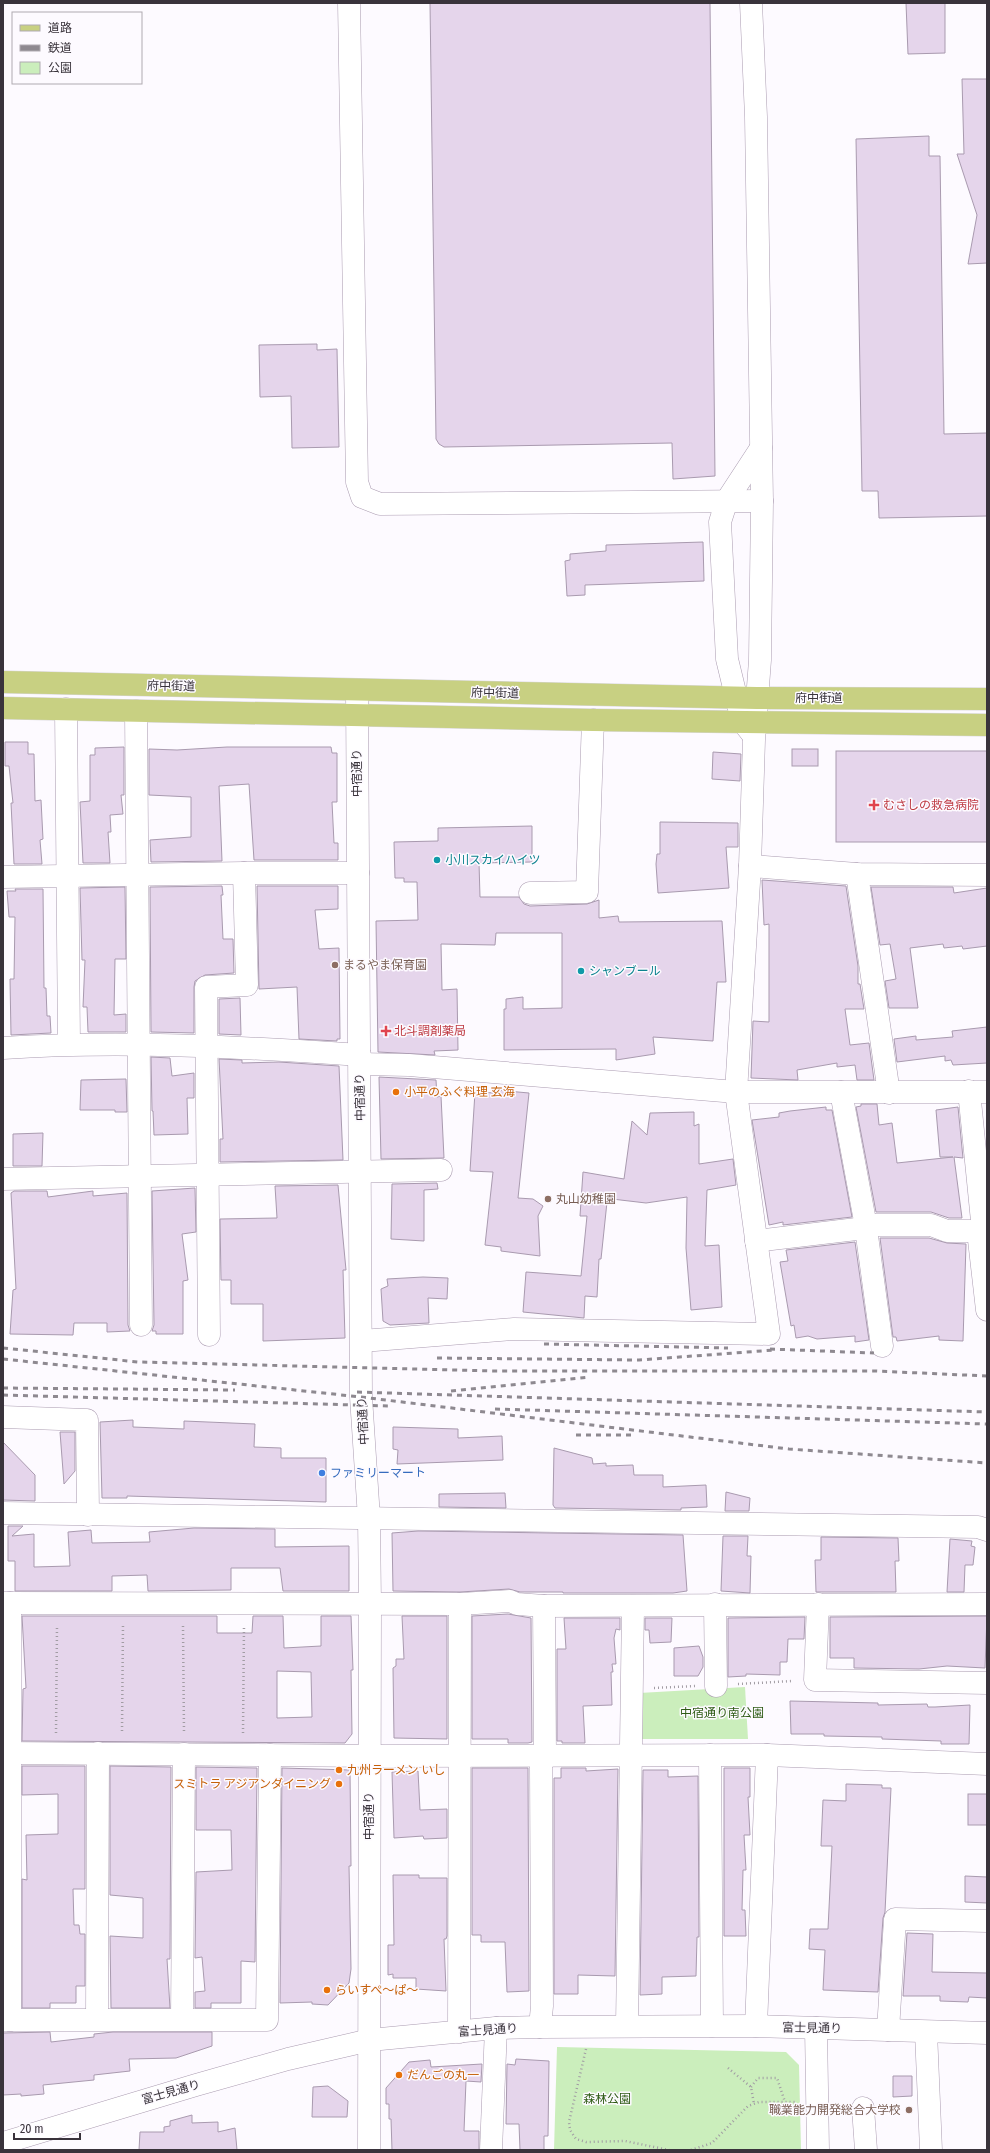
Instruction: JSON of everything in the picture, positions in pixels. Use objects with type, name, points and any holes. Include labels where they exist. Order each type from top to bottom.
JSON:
[{"type":"main road","name":"府中街道","points":[[3,682],[357,691],[735,698],[987,699]]},
{"type":"main road","name":"府中街道","points":[[3,708],[593,720],[751,726],[987,725]]},
{"type":"street","points":[[349,3],[357,474],[362,497],[380,504],[727,500],[762,501]]},
{"type":"street","points":[[362,1341],[514,1329],[769,1334],[736,1092],[750,866],[751,726],[757,698],[762,501],[756,117],[751,3]]},
{"type":"street","points":[[751,726],[735,698],[727,659],[720,522],[727,500],[761,448]]},
{"type":"street","name":"中宿通り","points":[[357,691],[362,1341],[361,1397],[369,1518],[370,1604],[369,2150]]},
{"type":"street","points":[[66,710],[69,1044]]},
{"type":"street","points":[[136,711],[136,875],[140,1044],[141,1325]]},
{"type":"street","points":[[530,892],[588,892],[593,720]]},
{"type":"street","points":[[750,866],[857,874],[987,874]]},
{"type":"street","points":[[3,877],[244,873],[358,873]]},
{"type":"street","points":[[209,1335],[205,1047],[206,987],[247,985],[244,873]]},
{"type":"street","points":[[857,874],[889,1093]]},
{"type":"street","points":[[3,1048],[69,1044],[140,1044],[205,1047],[736,1092],[889,1093],[978,1091],[987,1310]]},
{"type":"street","points":[[841,1092],[865,1228],[882,1346]]},
{"type":"street","points":[[3,1180],[442,1170]]},
{"type":"street","points":[[756,1241],[865,1228],[871,1225],[931,1225],[947,1231],[983,1231]]},
{"type":"street","points":[[3,1417],[87,1420],[88,1515]]},
{"type":"street","points":[[3,1512],[88,1515],[978,1528],[987,1530]]},
{"type":"street","points":[[270,1755],[267,2020],[6,2020],[6,1603],[460,1604],[510,1601],[517,1604],[544,1606],[715,1604],[987,1604]]},
{"type":"street","points":[[459,2032],[460,1604]]},
{"type":"street","points":[[715,1604],[716,1686]]},
{"type":"street","points":[[818,1604],[815,1680],[987,1683]]},
{"type":"street","points":[[540,2026],[542,2006],[541,1766],[545,1755],[544,1606]]},
{"type":"street","points":[[627,2026],[632,1606]]},
{"type":"street","points":[[6,1753],[370,1756],[767,1755],[987,1764]]},
{"type":"street","points":[[97,2019],[98,1754]]},
{"type":"street","points":[[182,2019],[184,1754]]},
{"type":"street","points":[[710,1755],[712,2026]]},
{"type":"street","points":[[756,2026],[767,1755]]},
{"type":"street","points":[[888,2030],[895,1919],[987,1921]]},
{"type":"street","name":"富士見通り","points":[[3,2143],[288,2059],[370,2040],[496,2028],[540,2026],[756,2026],[987,2033]]},
{"type":"street","points":[[491,2150],[496,2028]]},
{"type":"street","points":[[816,2028],[818,2150]]},
{"type":"street","points":[[926,2032],[931,2150]]},
{"type":"street","points":[[862,2108],[866,2150]]},
{"type":"path","points":[[56,1753],[57,1603]]},
{"type":"path","points":[[122,1754],[123,1603]]},
{"type":"path","points":[[242,1755],[245,1603]]},
{"type":"path","points":[[183,1604],[184,1754]]},
{"type":"path","points":[[586,2046],[569,2122],[570,2130],[576,2139],[586,2142],[625,2141],[669,2150]]},
{"type":"path","points":[[728,2068],[751,2087],[754,2104]]},
{"type":"path","points":[[751,2087],[758,2078],[777,2078],[786,2102]]},
{"type":"path","points":[[691,2150],[712,2143],[748,2106],[754,2104],[798,2102]]},
{"type":"green space","name":"中宿通り南公園","points":[[745,1687],[748,1739],[639,1739],[639,1693]]},
{"type":"green space","name":"森林公園","points":[[557,2047],[786,2052],[799,2065],[801,2150],[554,2150]]},
{"type":"building","points":[[430,3],[710,3],[715,476],[673,479],[672,443],[444,447],[439,444],[436,439]]},
{"type":"building","points":[[906,3],[945,3],[945,53],[908,54]]},
{"type":"building","points":[[962,79],[987,79],[987,263],[968,264],[977,215],[957,154],[964,154]]},
{"type":"building","points":[[929,136],[929,156],[940,156],[944,434],[987,433],[987,516],[879,518],[878,491],[862,491],[856,139]]},
{"type":"building","points":[[317,344],[317,350],[337,349],[339,447],[292,448],[291,396],[260,397],[259,345]]},
{"type":"building","points":[[703,542],[704,581],[585,585],[585,595],[567,596],[565,561],[570,560],[570,554],[606,551],[606,545]]},
{"type":"building","points":[[5,742],[28,742],[28,754],[34,754],[35,801],[41,800],[43,839],[40,840],[42,864],[14,864],[11,803],[13,803],[9,766],[5,766]]},
{"type":"building","points":[[124,747],[124,795],[121,795],[123,814],[110,815],[111,832],[108,832],[110,863],[83,863],[80,802],[90,801],[90,755],[95,755],[95,748]]},
{"type":"building","points":[[227,747],[331,747],[332,753],[337,753],[337,802],[332,802],[334,843],[338,843],[338,860],[254,860],[249,784],[219,786],[222,861],[151,862],[150,840],[191,837],[191,797],[149,795],[149,749],[177,750]]},
{"type":"building","points":[[792,749],[818,749],[818,766],[792,766]]},
{"type":"building","points":[[836,751],[987,751],[987,842],[836,842]]},
{"type":"building","points":[[713,752],[741,754],[740,781],[712,779]]},
{"type":"building","points":[[660,822],[738,823],[738,847],[726,847],[729,888],[658,893],[656,864],[657,854],[660,854]]},
{"type":"building","points":[[532,826],[532,862],[479,863],[480,897],[519,897],[524,904],[530,906],[587,904],[599,900],[599,918],[618,916],[619,922],[722,921],[726,982],[717,982],[713,1041],[653,1037],[655,1054],[616,1060],[616,1049],[504,1050],[504,1009],[506,1009],[506,999],[523,997],[523,1009],[562,1008],[562,933],[496,933],[495,945],[441,944],[442,990],[457,989],[458,1050],[434,1051],[435,1055],[378,1052],[376,921],[418,920],[417,882],[404,882],[404,878],[395,878],[394,842],[438,841],[438,828]]},
{"type":"building","points":[[762,880],[846,886],[858,966],[858,984],[860,984],[864,1009],[845,1009],[850,1045],[869,1043],[874,1080],[857,1080],[855,1065],[837,1067],[837,1063],[797,1070],[798,1080],[751,1078],[753,1021],[769,1022],[769,924],[764,925]]},
{"type":"building","points":[[222,886],[223,939],[233,939],[234,973],[205,975],[195,981],[194,1033],[151,1032],[150,887]]},
{"type":"building","points":[[257,886],[338,886],[338,909],[315,910],[319,949],[339,948],[340,1039],[337,1039],[337,1041],[299,1039],[297,987],[259,989]]},
{"type":"building","points":[[125,887],[126,959],[115,959],[114,1015],[126,1014],[126,1032],[88,1032],[87,1007],[83,1007],[85,960],[82,960],[80,888]]},
{"type":"building","points":[[871,887],[953,887],[954,893],[987,888],[987,946],[963,949],[962,946],[944,948],[943,944],[910,948],[918,1008],[889,1008],[885,981],[896,979],[890,944],[880,945]]},
{"type":"building","points":[[15,889],[43,889],[44,988],[46,988],[47,1016],[50,1016],[51,1033],[11,1035],[10,979],[14,979],[15,917],[9,917],[7,891],[16,891]]},
{"type":"building","points":[[240,998],[241,1035],[219,1034],[219,999]]},
{"type":"building","points":[[987,1027],[987,1063],[953,1065],[951,1060],[945,1061],[945,1056],[897,1062],[894,1039],[916,1036],[916,1040],[953,1037],[952,1031]]},
{"type":"building","points":[[151,1057],[170,1058],[172,1076],[194,1073],[194,1098],[187,1098],[188,1134],[154,1135]]},
{"type":"building","points":[[219,1059],[242,1060],[242,1063],[279,1062],[339,1066],[343,1160],[220,1162],[220,1139],[223,1139]]},
{"type":"building","points":[[379,1077],[436,1080],[437,1097],[441,1096],[444,1158],[381,1159]]},
{"type":"building","points":[[126,1079],[127,1112],[115,1112],[115,1110],[80,1110],[81,1080]]},
{"type":"building","points":[[496,1090],[529,1093],[518,1198],[533,1199],[543,1206],[538,1216],[540,1256],[501,1251],[501,1247],[485,1245],[493,1172],[470,1171],[475,1092],[496,1093]]},
{"type":"building","points":[[861,1104],[877,1104],[879,1125],[892,1123],[897,1163],[953,1157],[940,1157],[936,1110],[958,1107],[963,1158],[954,1157],[962,1218],[949,1218],[931,1212],[876,1212],[856,1107],[861,1106]]},
{"type":"building","points":[[826,1107],[826,1110],[832,1110],[852,1217],[783,1225],[783,1222],[769,1225],[752,1120],[779,1117],[779,1113],[790,1111]]},
{"type":"building","points":[[694,1112],[694,1126],[699,1124],[699,1164],[733,1159],[736,1185],[707,1190],[705,1246],[719,1245],[722,1307],[691,1310],[686,1248],[687,1197],[646,1203],[612,1199],[612,1202],[607,1202],[601,1259],[599,1259],[597,1297],[585,1296],[584,1318],[523,1312],[526,1272],[581,1276],[587,1216],[580,1216],[583,1172],[624,1179],[632,1121],[647,1135],[650,1113]]},
{"type":"building","points":[[43,1133],[42,1166],[13,1166],[13,1134]]},
{"type":"building","points":[[437,1183],[438,1189],[424,1190],[424,1241],[391,1239],[392,1184]]},
{"type":"building","points":[[338,1185],[346,1270],[343,1270],[345,1338],[263,1341],[263,1304],[231,1304],[231,1280],[221,1280],[220,1219],[277,1218],[275,1186]]},
{"type":"building","points":[[195,1188],[196,1232],[182,1234],[188,1280],[183,1281],[183,1334],[156,1334],[156,1331],[152,1331],[154,1325],[152,1191]]},
{"type":"building","points":[[14,1191],[47,1191],[48,1197],[93,1191],[93,1196],[127,1193],[128,1325],[130,1331],[107,1332],[107,1323],[74,1323],[73,1335],[10,1334],[13,1290],[16,1289],[11,1193]]},
{"type":"building","points":[[880,1238],[929,1238],[947,1243],[966,1244],[963,1341],[939,1340],[939,1336],[897,1341],[896,1337],[893,1337]]},
{"type":"building","points":[[855,1242],[869,1340],[855,1342],[855,1336],[817,1339],[808,1336],[796,1338],[794,1325],[791,1326],[780,1262],[788,1261],[786,1250]]},
{"type":"building","points":[[423,1277],[448,1278],[447,1299],[428,1298],[429,1323],[390,1325],[383,1321],[381,1289],[388,1286],[387,1279]]},
{"type":"building","points":[[133,1420],[133,1427],[184,1429],[184,1421],[255,1424],[254,1447],[281,1448],[281,1458],[326,1458],[326,1502],[127,1496],[127,1498],[102,1498],[100,1422]]},
{"type":"building","points":[[393,1427],[458,1429],[458,1438],[502,1436],[503,1460],[397,1464],[398,1450],[393,1449]]},
{"type":"building","points":[[60,1432],[75,1432],[75,1471],[64,1484]]},
{"type":"building","points":[[3,1442],[35,1475],[35,1501],[3,1500]]},
{"type":"building","points":[[554,1448],[592,1458],[593,1464],[606,1463],[606,1466],[633,1465],[634,1475],[663,1475],[663,1487],[706,1485],[707,1507],[681,1508],[681,1510],[555,1508],[553,1505]]},
{"type":"building","points":[[726,1492],[750,1498],[749,1511],[725,1511]]},
{"type":"building","points":[[505,1493],[506,1508],[439,1507],[439,1494]]},
{"type":"building","points":[[8,1526],[23,1526],[12,1536],[34,1534],[34,1567],[70,1566],[68,1532],[91,1530],[92,1543],[150,1542],[149,1532],[194,1528],[275,1529],[275,1547],[349,1546],[349,1591],[283,1591],[280,1568],[231,1568],[231,1590],[148,1591],[147,1575],[112,1576],[112,1591],[15,1591],[15,1561],[8,1561]]},
{"type":"building","points":[[418,1531],[683,1535],[687,1591],[673,1593],[563,1593],[520,1592],[509,1589],[460,1592],[393,1591],[392,1533]]},
{"type":"building","points":[[723,1536],[748,1536],[747,1556],[751,1556],[750,1593],[721,1591]]},
{"type":"building","points":[[821,1537],[898,1538],[899,1561],[895,1561],[896,1592],[816,1592],[815,1560],[821,1560]]},
{"type":"building","points":[[950,1539],[972,1541],[971,1546],[975,1547],[973,1565],[965,1565],[964,1592],[947,1592]]},
{"type":"building","points":[[508,1614],[531,1618],[532,1742],[528,1743],[508,1743],[508,1739],[472,1739],[472,1616]]},
{"type":"building","points":[[22,1616],[217,1616],[217,1633],[252,1633],[253,1616],[283,1616],[284,1648],[321,1646],[321,1616],[351,1616],[353,1670],[351,1670],[352,1734],[345,1743],[22,1741],[23,1689],[26,1688]],"holes":[[[277,1671],[311,1672],[312,1717],[277,1718]]]},
{"type":"building","points":[[402,1616],[447,1616],[447,1739],[394,1738],[393,1668],[396,1666],[396,1659],[404,1659]]},
{"type":"building","points":[[987,1616],[985,1668],[947,1666],[919,1669],[854,1668],[854,1658],[830,1658],[830,1617]]},
{"type":"building","points":[[805,1617],[804,1639],[788,1639],[787,1662],[780,1662],[780,1675],[746,1674],[746,1676],[728,1677],[728,1618]]},
{"type":"building","points":[[564,1618],[620,1618],[620,1630],[616,1629],[614,1638],[616,1664],[612,1664],[613,1672],[611,1672],[612,1705],[583,1706],[585,1743],[562,1743],[562,1741],[557,1741],[557,1649],[566,1649]]},
{"type":"building","points":[[645,1618],[672,1618],[671,1642],[650,1643],[649,1630],[645,1630]]},
{"type":"building","points":[[699,1646],[703,1657],[703,1667],[698,1676],[674,1676],[674,1648]]},
{"type":"building","points":[[790,1701],[878,1703],[878,1705],[927,1704],[928,1707],[970,1705],[969,1744],[941,1744],[941,1741],[882,1739],[882,1737],[791,1734]]},
{"type":"building","points":[[22,1766],[85,1766],[85,1889],[73,1889],[74,1925],[79,1925],[80,1934],[85,1934],[85,1986],[76,1986],[76,2003],[50,2003],[50,2008],[22,2008],[22,1879],[27,1880],[26,1835],[58,1834],[58,1794],[22,1795]]},
{"type":"building","points":[[110,1766],[171,1767],[170,1959],[167,1959],[170,2008],[111,2008],[110,1936],[143,1938],[143,1898],[110,1895]]},
{"type":"building","points":[[196,1767],[257,1768],[255,1962],[241,1961],[241,2003],[211,2003],[211,2008],[195,2008],[195,1992],[205,1991],[202,1957],[195,1958],[196,1872],[232,1870],[231,1830],[196,1830]]},
{"type":"building","points":[[282,1768],[350,1770],[351,1866],[349,1866],[351,1969],[349,1983],[328,2005],[312,2004],[312,2002],[280,2003]]},
{"type":"building","points":[[472,1768],[528,1768],[529,1991],[507,1992],[505,1942],[481,1942],[481,1935],[472,1935]]},
{"type":"building","points":[[561,1768],[586,1768],[586,1771],[618,1769],[615,1976],[578,1975],[578,1994],[554,1994],[554,1778],[561,1778]]},
{"type":"building","points":[[724,1768],[750,1768],[750,1797],[748,1797],[750,1835],[744,1835],[746,1870],[743,1870],[742,1910],[745,1910],[746,1936],[724,1936]]},
{"type":"building","points":[[643,1770],[668,1770],[668,1777],[698,1776],[699,1937],[697,1937],[696,1976],[662,1977],[662,1994],[640,1995]]},
{"type":"building","points":[[418,1771],[420,1810],[447,1809],[447,1838],[424,1839],[423,1836],[394,1838],[392,1772]]},
{"type":"building","points":[[846,1784],[882,1785],[882,1788],[891,1788],[885,1912],[883,1918],[878,1992],[823,1990],[825,1950],[809,1949],[810,1929],[828,1929],[832,1846],[821,1846],[823,1800],[846,1801]]},
{"type":"building","points":[[968,1794],[987,1794],[987,1825],[968,1825]]},
{"type":"building","points":[[393,1875],[419,1875],[419,1878],[447,1878],[447,1936],[446,1939],[444,1939],[446,1991],[416,1989],[416,1978],[393,1978],[393,1974],[388,1975],[388,1945],[394,1945]]},
{"type":"building","points":[[965,1876],[987,1877],[987,1903],[965,1902]]},
{"type":"building","points":[[907,1933],[933,1934],[932,1972],[987,1973],[987,1998],[969,1997],[968,2002],[940,2001],[940,1996],[903,1996]]},
{"type":"building","points":[[50,2032],[51,2042],[94,2037],[94,2034],[113,2032],[212,2032],[212,2046],[176,2058],[129,2059],[130,2071],[94,2075],[94,2080],[43,2085],[44,2094],[21,2096],[21,2094],[3,2095],[3,2033]]},
{"type":"building","points":[[516,2059],[549,2061],[548,2136],[544,2136],[544,2150],[520,2150],[519,2124],[506,2124],[507,2064],[515,2065]]},
{"type":"building","points":[[430,2060],[431,2067],[482,2064],[481,2082],[466,2081],[464,2131],[479,2131],[479,2150],[392,2150],[391,2119],[389,2119],[389,2104],[386,2104],[386,2088],[409,2062]]},
{"type":"building","points":[[893,2076],[912,2076],[912,2096],[893,2097]]},
{"type":"building","points":[[328,2086],[348,2101],[347,2117],[312,2117],[313,2087]]},
{"type":"building","points":[[192,2115],[192,2123],[218,2122],[218,2132],[235,2128],[237,2150],[139,2150],[140,2132],[164,2132],[164,2127],[170,2126],[170,2121]]},
{"type":"railway","points":[[544,1344],[728,1348]]},
{"type":"railway","points":[[3,1348],[138,1362],[496,1371],[876,1371],[987,1376]]},
{"type":"railway","points":[[770,1349],[874,1353]]},
{"type":"railway","points":[[437,1358],[639,1360],[775,1350]]},
{"type":"railway","points":[[3,1359],[361,1397],[789,1449],[987,1463]]},
{"type":"railway","points":[[451,1391],[590,1377]]},
{"type":"railway","points":[[3,1388],[235,1390]]},
{"type":"railway","points":[[357,1392],[987,1412]]},
{"type":"railway","points":[[3,1395],[391,1406]]},
{"type":"railway","points":[[495,1409],[987,1424]]},
{"type":"railway","points":[[576,1435],[635,1435]]},
{"type":"place","name":"むさしの救急病院","points":[[874,805]]},
{"type":"place","name":"小川スカイハイツ","points":[[437,860]]},
{"type":"place","name":"まるやま保育園","points":[[335,965]]},
{"type":"place","name":"シャンブール","points":[[581,971]]},
{"type":"place","name":"北斗調剤薬局","points":[[386,1031]]},
{"type":"place","name":"小平のふぐ料理 玄海","points":[[396,1092]]},
{"type":"place","name":"丸山幼稚園","points":[[548,1199]]},
{"type":"place","name":"ファミリーマート","points":[[322,1473]]},
{"type":"place","name":"九州ラーメン いし","points":[[339,1770]]},
{"type":"place","name":"スミトラ アジアンダイニング","points":[[339,1784]]},
{"type":"place","name":"らいすぺ～ぱ～","points":[[327,1990]]},
{"type":"place","name":"だんごの丸一","points":[[399,2075]]},
{"type":"place","name":"職業能力開発総合大学校","points":[[909,2110]]}]
